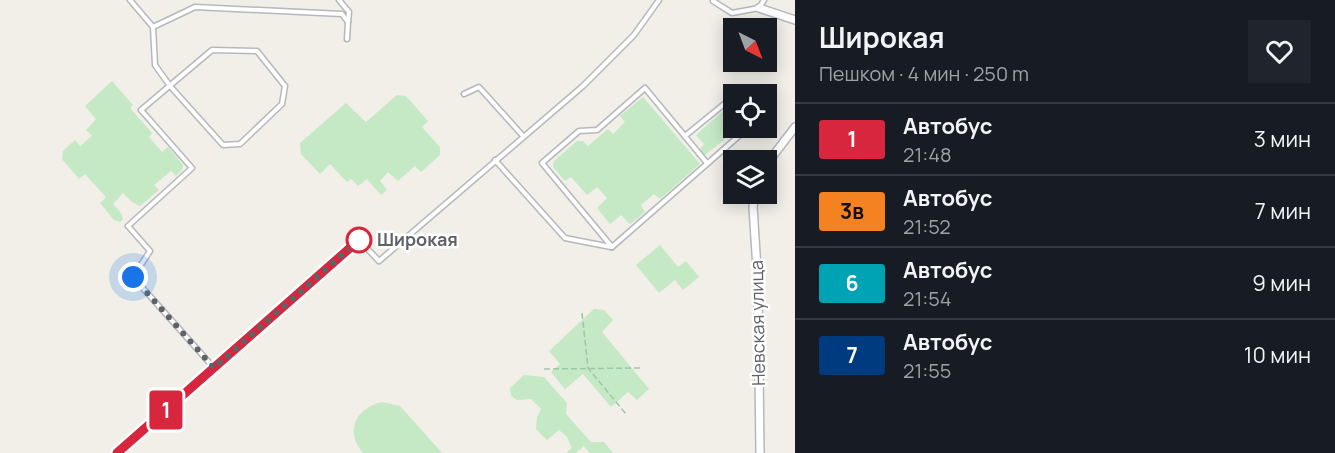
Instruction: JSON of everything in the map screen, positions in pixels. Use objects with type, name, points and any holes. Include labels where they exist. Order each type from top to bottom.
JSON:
[{"type":"street","points":[[759,8],[795,20]]},
{"type":"street","points":[[777,150],[795,126]]},
{"type":"street","name":"Невская улица","points":[[753,204],[758,284],[760,453]]},
{"type":"street","points":[[117,453],[359,240]]},
{"type":"lane","points":[[130,0],[153,27],[155,65],[170,86],[223,145],[240,144],[282,104],[285,86],[257,51],[212,50],[170,86],[141,110],[192,168],[128,226],[150,251],[133,277],[214,368]]},
{"type":"lane","points":[[339,0],[349,12],[347,39]]},
{"type":"lane","points":[[359,240],[379,261],[583,86],[634,35],[659,0]]},
{"type":"lane","points":[[713,1],[732,13],[759,8],[764,0]]},
{"type":"lane","points":[[153,27],[195,7],[342,14],[348,22]]},
{"type":"lane","points":[[464,94],[478,87],[523,136]]},
{"type":"lane","points":[[612,247],[542,163],[579,131],[597,130],[645,88],[707,163]]},
{"type":"lane","points":[[686,136],[723,104]]},
{"type":"lane","points":[[612,247],[736,138]]},
{"type":"lane","points":[[495,160],[565,238],[612,247]]},
{"type":"path","points":[[582,313],[588,368],[626,414]]},
{"type":"path","points":[[544,369],[642,368]]},
{"type":"green space","points":[[112,81],[133,105],[130,108],[152,133],[149,137],[162,152],[168,147],[183,165],[182,170],[176,176],[171,171],[154,185],[159,190],[140,206],[123,193],[113,204],[121,213],[123,219],[120,222],[114,220],[100,203],[106,197],[85,174],[79,179],[62,159],[63,151],[75,140],[80,146],[92,136],[86,130],[96,119],[85,106]]},
{"type":"green space","points":[[397,95],[406,96],[428,121],[422,127],[440,147],[440,155],[421,172],[415,166],[398,181],[388,172],[380,181],[387,190],[381,195],[367,179],[358,186],[351,179],[347,182],[330,164],[320,174],[301,154],[300,143],[346,103],[366,122]]},
{"type":"green space","points":[[643,97],[700,164],[660,199],[654,194],[641,205],[645,212],[630,224],[621,215],[610,224],[597,208],[607,198],[597,187],[587,195],[571,177],[565,181],[553,167],[554,161],[577,141],[583,141],[588,146],[608,129],[613,134],[625,122],[620,116]]},
{"type":"green space","points":[[723,111],[723,138],[726,138],[705,155],[700,149],[704,144],[696,135]]},
{"type":"green space","points":[[660,245],[678,267],[686,261],[699,277],[683,290],[675,280],[659,293],[636,265]]},
{"type":"green space","points":[[594,309],[604,310],[613,320],[602,332],[649,389],[637,400],[628,392],[611,407],[583,374],[565,389],[551,372],[560,364],[549,351]]},
{"type":"green space","points":[[524,375],[544,377],[567,403],[566,414],[591,442],[604,442],[613,453],[590,453],[584,446],[576,453],[566,453],[572,448],[567,437],[559,430],[547,440],[536,429],[537,417],[541,409],[531,399],[517,400],[511,396],[510,388]]},
{"type":"green space","points":[[382,402],[400,406],[442,453],[363,453],[354,437],[356,422],[365,409]]},
{"type":"bus line","name":"1","points":[[117,453],[359,240]]},
{"type":"place","name":"Широкая","points":[[359,240]]},
{"type":"route","points":[[133,277],[214,368],[359,240]]}]
